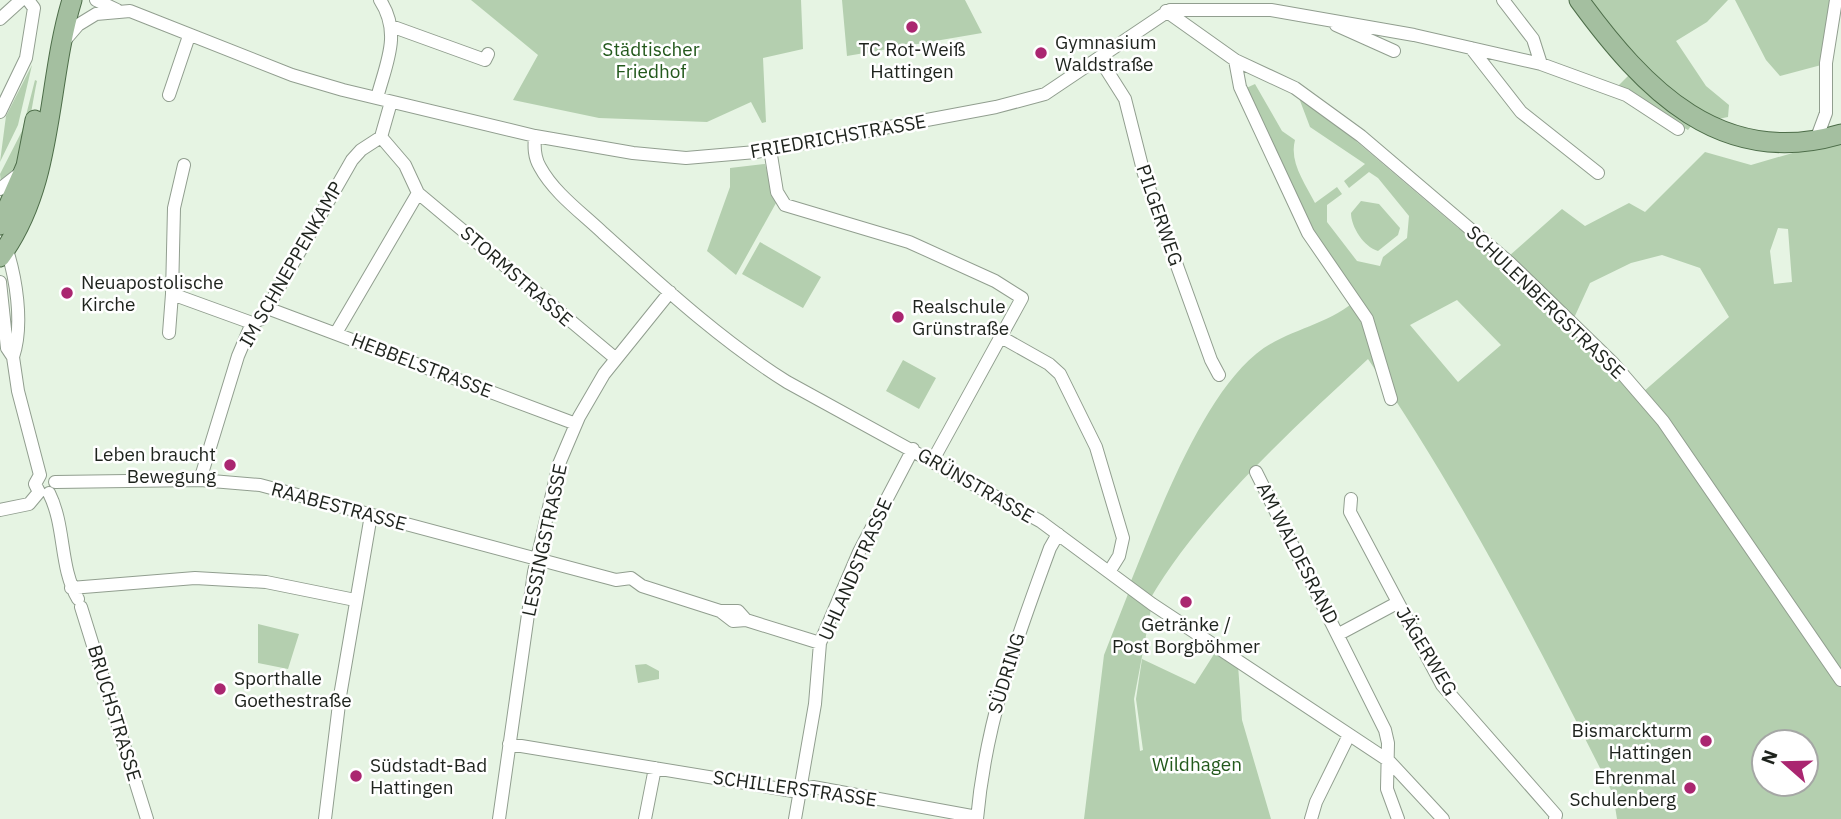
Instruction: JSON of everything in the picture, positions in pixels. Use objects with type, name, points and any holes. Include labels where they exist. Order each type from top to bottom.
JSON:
[{"type":"main road","points":[[0,227],[26,166],[59,0]]},
{"type":"main road","points":[[3,253],[34,191],[58,55],[72,0]]},
{"type":"main road","points":[[1579,0],[1641,73],[1700,122],[1736,137],[1766,143],[1816,140],[1841,134]]},
{"type":"street","points":[[3,11],[20,0]]},
{"type":"street","points":[[0,112],[26,58],[34,8],[27,0]]},
{"type":"street","name":"FRIEDRICHSTRASSE","points":[[96,0],[124,8],[292,75],[391,102],[535,136],[633,153],[687,158],[770,149],[996,107],[1045,94],[1098,58],[1165,6]]},
{"type":"street","points":[[377,98],[391,51],[391,26],[380,0]]},
{"type":"street","points":[[1503,0],[1533,39],[1541,64]]},
{"type":"street","points":[[1816,140],[1826,113],[1826,63],[1836,0]]},
{"type":"street","points":[[1165,6],[1271,9],[1541,64],[1626,95],[1678,129]]},
{"type":"street","name":"SCHULENBERGSTRASSE","points":[[1165,6],[1235,60],[1295,88],[1362,136],[1510,263],[1613,363],[1663,421],[1841,680]]},
{"type":"street","points":[[58,55],[69,33],[78,25],[101,12],[124,8]]},
{"type":"street","points":[[1320,18],[1394,51]]},
{"type":"street","points":[[391,26],[485,60],[488,54]]},
{"type":"street","points":[[169,94],[189,36]]},
{"type":"street","points":[[1471,48],[1521,112],[1598,173]]},
{"type":"street","name":"PILGERWEG","points":[[1098,58],[1125,99],[1144,174],[1163,231],[1219,375]]},
{"type":"street","points":[[1235,60],[1240,88],[1308,233],[1367,318],[1391,399]]},
{"type":"street","points":[[336,332],[418,192],[405,165],[381,137],[391,102]]},
{"type":"street","name":"GRÜNSTRASSE","points":[[535,136],[533,148],[538,164],[550,181],[670,292],[769,371],[933,460],[1058,534],[1389,761],[1443,819]]},
{"type":"street","name":"IM SCHNEPPENKAMP","points":[[200,480],[234,368],[252,323],[261,319],[344,171],[361,150],[381,137]]},
{"type":"street","points":[[770,149],[777,192],[785,205],[909,242],[995,281],[1020,297],[1021,304],[933,460]]},
{"type":"street","points":[[169,333],[174,208],[184,165]]},
{"type":"street","points":[[0,188],[26,166]]},
{"type":"street","name":"STORMSTRASSE","points":[[418,192],[615,358]]},
{"type":"street","points":[[0,227],[3,253],[14,278],[18,342],[13,357]]},
{"type":"street","points":[[0,282],[7,348],[13,357],[18,391],[40,475],[48,474],[48,489],[29,504],[0,510]]},
{"type":"street","name":"LESSINGSTRASSE","points":[[499,819],[537,559],[559,464],[576,424],[615,358],[670,292]]},
{"type":"street","points":[[172,294],[252,323]]},
{"type":"street","name":"HEBBELSTRASSE","points":[[267,308],[576,424]]},
{"type":"street","points":[[1001,337],[1055,369],[1086,424],[1122,538],[1119,556],[1110,572]]},
{"type":"street","name":"UHLANDSTRASSE","points":[[795,819],[815,704],[820,643],[859,552],[913,449]]},
{"type":"street","name":"AM WALDESRAND","points":[[1256,472],[1385,730],[1389,761],[1387,789],[1398,819]]},
{"type":"street","name":"RAABESTRASSE","points":[[48,489],[200,480],[260,485],[617,580],[628,587],[642,586],[720,611],[733,621],[746,620],[820,643]]},
{"type":"street","name":"BRUCHSTRASSE","points":[[48,489],[63,532],[77,598],[147,819]]},
{"type":"street","name":"JÄGERWEG","points":[[1351,499],[1350,512],[1442,685],[1556,815],[1555,819]]},
{"type":"street","points":[[325,819],[355,600],[371,515]]},
{"type":"street","name":"SÜDRING","points":[[977,818],[987,741],[999,690],[1050,548],[1058,534]]},
{"type":"street","points":[[77,598],[164,578],[201,578],[266,582],[355,600]]},
{"type":"street","name":"AM WALDESRAND","points":[[1339,634],[1398,603]]},
{"type":"street","points":[[1311,819],[1316,802],[1349,735]]},
{"type":"street","name":"SCHILLERSTRASSE","points":[[509,744],[793,791],[813,787],[977,818]]},
{"type":"street","points":[[645,819],[654,768]]},
{"type":"green space","name":"Städtischer Friedhof","points":[[471,0],[801,0],[803,49],[763,58],[766,122],[762,123],[751,102],[707,122],[599,118],[513,100],[538,55]]},
{"type":"green space","name":"TC Rot-Weiß Hattingen","points":[[842,0],[965,0],[982,33],[847,56]]},
{"type":"green space","points":[[1587,0],[1728,0],[1707,22],[1676,41],[1706,86],[1729,105],[1728,117],[1708,121],[1621,47]]},
{"type":"green space","points":[[1735,0],[1833,0],[1825,64],[1780,76],[1766,60]]},
{"type":"green space","points":[[32,65],[18,125],[0,162],[6,116]]},
{"type":"green space","points":[[1632,72],[1691,126],[1688,130],[1615,89]]},
{"type":"green space","points":[[35,80],[37,81],[22,150],[10,174],[1,183],[0,174],[22,131]]},
{"type":"green space","points":[[1255,84],[1282,131],[1295,140],[1296,164],[1315,203],[1337,187],[1342,194],[1327,205],[1327,222],[1357,261],[1380,266],[1383,257],[1407,238],[1409,216],[1378,178],[1369,172],[1349,188],[1344,181],[1365,164],[1310,127],[1299,98],[1322,112],[1458,228],[1509,256],[1562,209],[1585,226],[1629,203],[1645,212],[1705,152],[1751,165],[1841,139],[1841,819],[1617,819],[1613,794],[1498,572],[1436,464],[1368,359],[1280,442],[1222,502],[1171,566],[1150,599],[1129,586],[1182,462],[1216,400],[1236,374],[1268,346],[1334,315],[1358,298],[1312,237],[1244,89]],"holes":[[[1778,228],[1788,229],[1792,282],[1774,284],[1770,251]],[[1662,255],[1700,268],[1729,317],[1643,392],[1574,318],[1590,283],[1631,263]],[[1457,300],[1501,345],[1458,382],[1410,325]]]},
{"type":"green space","points":[[765,164],[776,203],[736,275],[707,251],[730,187],[730,168]]},
{"type":"green space","points":[[1361,201],[1379,204],[1400,228],[1398,235],[1378,251],[1363,241],[1353,224],[1351,213]]},
{"type":"green space","points":[[760,242],[821,277],[803,308],[742,274]]},
{"type":"green space","points":[[903,360],[936,378],[919,409],[886,391]]},
{"type":"green space","name":"Wildhagen","points":[[1128,594],[1151,609],[1134,699],[1140,751],[1143,750],[1136,699],[1142,659],[1195,684],[1216,651],[1238,665],[1242,720],[1271,819],[1084,819],[1104,655]]},
{"type":"green space","points":[[258,624],[299,634],[288,669],[258,663]]},
{"type":"green space","points":[[646,664],[659,671],[659,679],[638,683],[635,665]]},
{"type":"place","name":"TC Rot-Weiß Hattingen","points":[[912,27]]},
{"type":"place","name":"Gymnasium Waldstraße","points":[[1041,53]]},
{"type":"place","name":"Neuapostolische Kirche","points":[[67,293]]},
{"type":"place","name":"Realschule Grünstraße","points":[[898,317]]},
{"type":"place","name":"Leben braucht Bewegung","points":[[230,465]]},
{"type":"place","name":"Getränke / Post Borgböhmer","points":[[1186,602]]},
{"type":"place","name":"Sporthalle Goethestraße","points":[[220,689]]},
{"type":"place","name":"Bismarckturm Hattingen","points":[[1706,741]]},
{"type":"place","name":"Südstadt-Bad Hattingen","points":[[356,776]]},
{"type":"place","name":"Ehrenmal Schulenberg","points":[[1690,788]]}]
